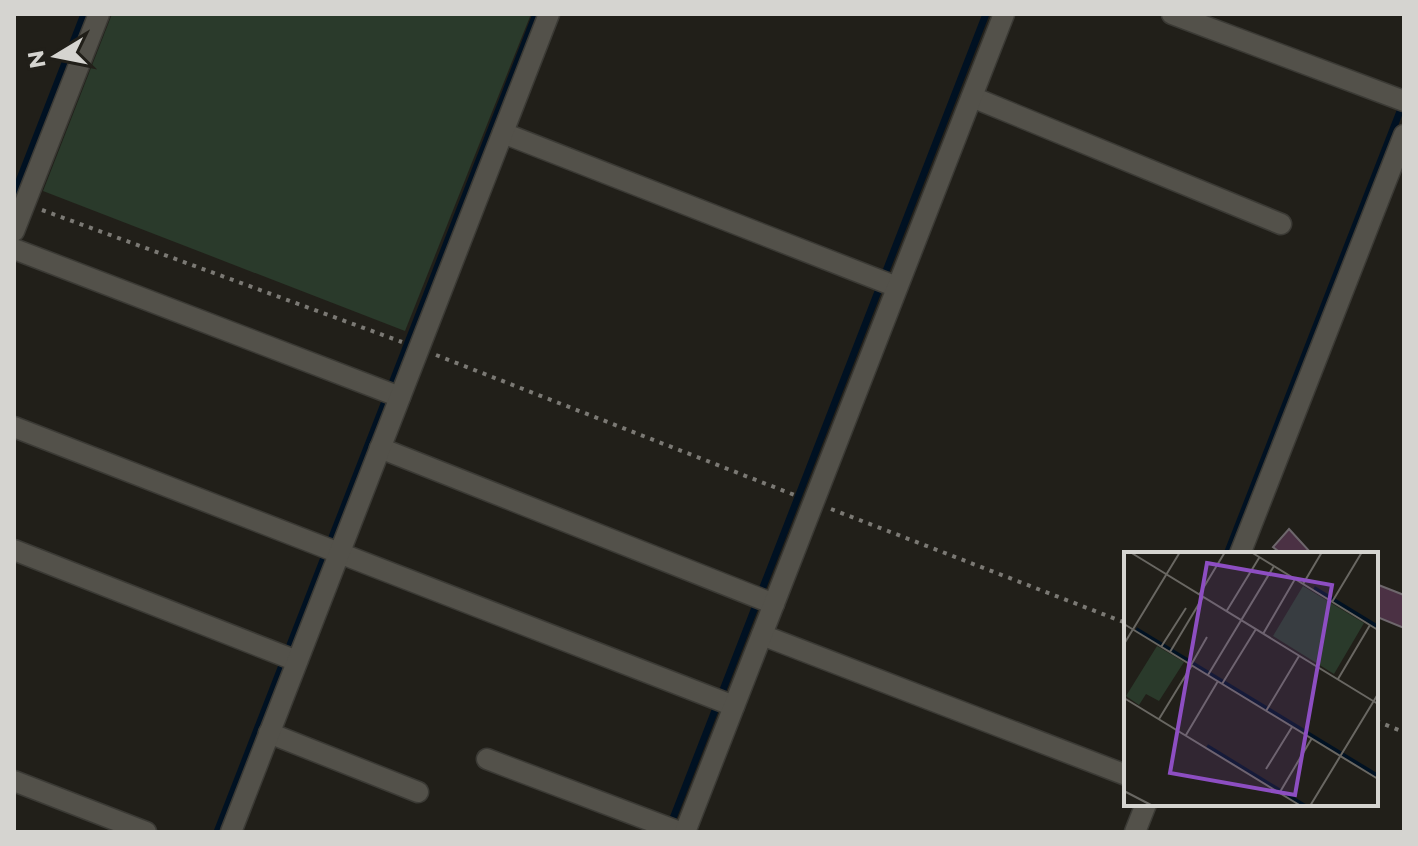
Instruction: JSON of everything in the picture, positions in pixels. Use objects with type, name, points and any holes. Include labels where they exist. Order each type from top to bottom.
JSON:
[{"type":"street","points":[[14,231],[22,195],[99,14]]},
{"type":"street","points":[[232,832],[269,733],[289,658],[332,550],[380,448],[393,394],[411,346],[503,133],[549,14]]},
{"type":"street","points":[[487,759],[682,830],[725,703],[762,635],[764,600],[887,283],[972,97],[1004,14]]},
{"type":"street","points":[[1172,14],[1402,100]]},
{"type":"street","points":[[972,97],[1281,224]]},
{"type":"street","points":[[503,133],[887,283]]},
{"type":"street","points":[[1241,552],[1404,135]]},
{"type":"street","points":[[14,249],[393,394]]},
{"type":"street","points":[[14,427],[725,703]]},
{"type":"street","points":[[380,448],[764,600]]},
{"type":"street","points":[[14,550],[289,658]]},
{"type":"street","points":[[762,635],[1124,774]]},
{"type":"street","points":[[269,733],[418,792]]},
{"type":"street","points":[[14,781],[146,832]]},
{"type":"street","points":[[1135,832],[1145,806]]},
{"type":"path","points":[[22,195],[1124,622]]},
{"type":"path","points":[[1378,722],[1404,732]]},
{"type":"green space","points":[[112,14],[531,14],[405,331],[43,191]]},
{"type":"building","points":[[1289,529],[1310,552],[1279,552],[1273,547]]},
{"type":"building","points":[[1378,585],[1404,595],[1404,628],[1378,617]]},
{"type":"waterway","points":[[14,194],[84,14]]},
{"type":"waterway","points":[[217,832],[536,14]]},
{"type":"waterway","points":[[670,826],[986,14]]},
{"type":"waterway","points":[[1228,552],[1404,101]]}]
